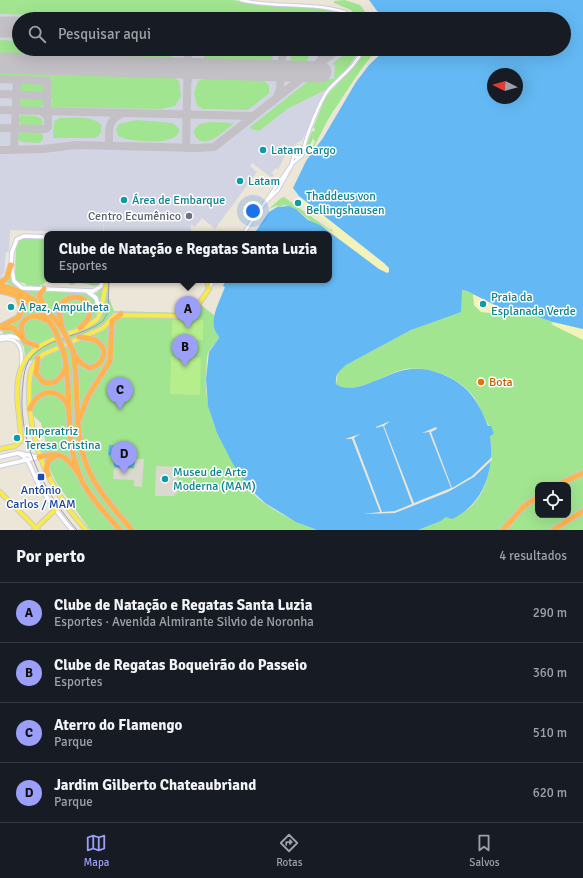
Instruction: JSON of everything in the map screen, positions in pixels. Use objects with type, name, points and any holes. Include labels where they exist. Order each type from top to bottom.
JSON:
[{"type":"highway","points":[[11,265],[7,278],[0,284],[23,293],[45,309],[62,327]]},
{"type":"highway","points":[[44,289],[39,293],[39,297],[45,309]]},
{"type":"highway","points":[[0,291],[17,296],[38,310],[50,322],[55,330],[67,365],[72,443],[82,479]]},
{"type":"highway","points":[[0,328],[15,321],[20,315],[22,305],[17,296]]},
{"type":"highway","points":[[79,337],[93,339],[100,343],[104,350],[103,359],[94,367],[87,367],[79,362],[62,327],[60,312],[61,305],[69,298],[77,297],[86,301],[90,311],[89,319],[80,328]]},
{"type":"highway","points":[[79,425],[87,398],[110,361],[112,322],[121,314]]},
{"type":"highway","points":[[23,339],[21,326],[26,318],[37,316],[50,322]]},
{"type":"highway","points":[[0,328],[14,329],[28,344],[37,346]]},
{"type":"highway","points":[[73,351],[76,372],[81,446],[90,472],[98,487],[132,530]]},
{"type":"highway","points":[[38,358],[36,373],[45,383],[57,381],[67,365]]},
{"type":"highway","points":[[30,409],[36,397],[49,392],[62,398],[69,408]]},
{"type":"highway","points":[[39,457],[53,454],[67,458],[82,479],[88,491],[120,530]]},
{"type":"highway","points":[[48,475],[46,470],[48,461],[58,455]]},
{"type":"highway","points":[[564,482],[583,473]]},
{"type":"highway","points":[[503,530],[524,506],[535,499]]},
{"type":"highway","points":[[553,530],[583,511]]},
{"type":"main road","points":[[0,450],[15,446],[21,441],[17,405],[20,371],[26,359],[37,346],[94,322],[100,312],[106,283]]},
{"type":"main road","points":[[86,530],[63,502],[39,457],[30,409],[31,371],[38,358],[79,337],[103,328],[114,316],[121,314],[184,316],[194,311],[209,289],[208,283]]},
{"type":"main road","points":[[0,492],[36,529],[63,502]]},
{"type":"street","points":[[241,0],[261,3],[333,5],[350,12]]},
{"type":"street","points":[[264,204],[278,190],[293,163],[300,157],[323,98],[359,56]]},
{"type":"street","points":[[245,231],[291,165],[294,155],[293,151],[306,140]]},
{"type":"street","points":[[297,147],[300,147],[303,151]]},
{"type":"street","points":[[294,155],[300,157]]},
{"type":"street","points":[[44,237],[24,236],[17,239],[14,245],[11,265],[14,281],[19,286],[26,289],[85,292],[98,289],[102,283]]},
{"type":"street","points":[[209,289],[212,283]]},
{"type":"street","points":[[85,292],[95,296],[100,312]]},
{"type":"street","points":[[0,338],[10,336],[23,339]]},
{"type":"street","points":[[0,338],[11,339],[20,346],[22,353],[20,371]]},
{"type":"street","points":[[0,457],[18,452],[39,457]]},
{"type":"street","points":[[18,452],[28,460],[39,484],[55,510],[72,530]]},
{"type":"street","points":[[0,466],[39,457]]},
{"type":"shaded area","points":[[0,0],[233,0],[265,6],[336,8],[343,12],[12,12],[12,56],[355,56],[349,66],[323,93],[312,121],[302,140],[288,149],[282,144],[281,148],[286,153],[278,170],[276,168],[271,173],[274,175],[272,178],[252,163],[250,166],[257,172],[215,229],[202,218],[195,227],[191,224],[191,231],[104,231],[104,223],[103,231],[10,230],[9,252],[6,252],[4,273],[0,279]]},
{"type":"shaded area","points":[[135,459],[144,459],[142,487],[134,486],[134,480],[113,479],[114,468],[134,469]]},
{"type":"shaded area","points":[[156,466],[178,467],[177,494],[174,496],[155,496]]},
{"type":"green space","points":[[0,0],[233,0],[265,6],[336,8],[345,12],[12,12],[12,14],[0,14]]},
{"type":"green space","points":[[345,0],[360,5],[365,12],[353,12],[334,3],[334,1]]},
{"type":"green space","points":[[0,40],[12,41],[12,54],[0,54]]},
{"type":"green space","points":[[86,56],[171,56],[173,58]]},
{"type":"green space","points":[[204,56],[272,56],[273,61],[204,60]]},
{"type":"green space","points":[[291,56],[309,56],[306,64],[290,64]]},
{"type":"green space","points":[[342,56],[356,56],[349,66],[327,89],[287,109],[259,131],[249,128],[312,78],[334,79],[335,65],[332,64]]},
{"type":"green space","points":[[361,56],[372,56],[332,113],[305,160],[315,142],[313,138],[307,153],[306,146],[312,131],[314,132],[315,129],[313,128],[326,96],[357,63]]},
{"type":"green space","points":[[0,72],[171,76],[179,81],[181,96],[175,106],[161,109],[51,107],[51,78],[0,77]]},
{"type":"green space","points":[[207,77],[262,79],[269,85],[269,93],[248,110],[203,109],[197,106],[194,93],[198,81]]},
{"type":"green space","points":[[23,82],[42,83],[45,89],[41,93],[22,93],[19,87]]},
{"type":"green space","points":[[22,98],[41,99],[44,101],[44,105],[40,107],[20,107],[19,102]]},
{"type":"green space","points":[[21,115],[36,116],[42,119],[43,123],[40,126],[21,125],[18,120]]},
{"type":"green space","points":[[60,118],[87,118],[93,120],[101,125],[101,132],[94,138],[53,138],[54,121]]},
{"type":"green space","points":[[137,120],[173,123],[179,129],[177,135],[171,139],[163,141],[153,142],[132,140],[118,136],[116,130],[119,124]]},
{"type":"green space","points":[[212,122],[234,123],[219,135],[208,141],[198,139],[194,133],[196,127],[200,124]]},
{"type":"green space","points":[[22,131],[40,132],[43,135],[43,139],[40,143],[22,142],[18,140],[18,135]]},
{"type":"green space","points":[[284,197],[330,230],[332,229],[333,232],[313,223],[296,209],[285,205],[277,207],[278,205],[269,209]]},
{"type":"green space","points":[[23,238],[44,239],[44,283],[43,285],[40,285],[41,290],[95,294],[103,287],[104,283],[109,283],[109,298],[114,311],[185,313],[201,305],[215,316],[215,329],[219,338],[207,355],[206,391],[213,421],[219,435],[250,489],[255,495],[280,513],[317,530],[90,530],[56,482],[40,449],[42,445],[46,443],[41,423],[32,414],[30,388],[33,359],[31,361],[29,360],[33,356],[32,350],[25,356],[24,347],[19,340],[17,341],[10,335],[3,335],[3,330],[14,332],[12,323],[19,310],[24,291],[5,282],[12,275],[21,289],[24,290],[32,287],[31,285],[28,286],[24,283],[18,282],[15,278],[16,244],[18,240]]},
{"type":"green space","points":[[83,283],[100,283],[94,286]]},
{"type":"green space","points":[[461,290],[467,291],[501,308],[583,329],[583,530],[418,530],[441,521],[446,517],[459,514],[470,508],[478,499],[484,487],[491,461],[490,436],[494,434],[484,418],[476,400],[468,390],[452,379],[443,374],[424,369],[405,369],[397,371],[370,383],[351,388],[336,384],[338,371],[346,365],[411,330],[433,321],[460,295]]},
{"type":"green space","points":[[172,320],[203,320],[203,340],[172,338]]},
{"type":"green space","points":[[171,357],[201,358],[200,395],[170,394]]},
{"type":"sand","points":[[299,196],[388,267],[389,273],[379,269],[332,234],[333,232],[326,222],[304,206]]},
{"type":"sand","name":"Praia da Esplanada Verde","points":[[473,294],[505,309],[490,313],[481,312],[474,305]]},
{"type":"sand","points":[[553,322],[583,329],[583,340],[551,324]]},
{"type":"water","points":[[369,0],[583,0],[583,329],[501,308],[462,290],[461,312],[411,330],[346,365],[339,371],[336,378],[336,384],[351,388],[370,383],[405,370],[415,369],[436,372],[454,380],[473,396],[488,426],[491,426],[494,434],[490,436],[491,461],[489,473],[479,495],[463,512],[452,519],[446,517],[441,521],[418,530],[317,530],[296,522],[265,503],[249,488],[233,464],[217,433],[208,406],[206,379],[209,352],[219,338],[214,327],[214,317],[225,287],[223,286],[224,283],[332,283],[332,234],[379,269],[387,273],[389,272],[389,268],[384,263],[299,196],[293,188],[306,161],[323,138],[356,82],[369,65],[379,56],[571,56],[571,12],[378,12]]},
{"type":"water","points":[[289,206],[296,209],[308,220],[320,225],[328,231],[256,231],[269,212],[277,207]]},
{"type":"water","points":[[109,445],[118,445],[117,462],[135,460],[134,468],[114,467],[114,456],[108,455]]},
{"type":"pier","points":[[390,421],[384,426],[414,503],[451,488],[429,432],[422,433],[436,427],[437,429],[431,432],[452,488],[472,476],[492,457],[492,460],[474,477],[448,492],[395,513],[363,514],[380,512],[352,439],[345,439],[360,434],[354,438],[382,512],[395,511],[412,504],[383,426],[376,428]]},
{"type":"taxiway","points":[[186,148],[188,56]]},
{"type":"taxiway","points":[[277,97],[280,88],[282,56]]},
{"type":"taxiway","points":[[0,150],[43,149],[76,145],[198,148],[214,147],[311,71],[321,60],[322,56]]},
{"type":"taxiway","points":[[321,63],[330,56]]},
{"type":"taxiway","points":[[176,68],[184,72],[188,79]]},
{"type":"taxiway","points":[[188,78],[192,72],[201,68]]},
{"type":"taxiway","points":[[266,70],[275,72],[281,79]]},
{"type":"taxiway","points":[[0,79],[47,81],[47,112]]},
{"type":"taxiway","points":[[14,150],[17,80]]},
{"type":"taxiway","points":[[0,94],[48,96]]},
{"type":"taxiway","points":[[0,110],[253,116]]},
{"type":"taxiway","points":[[0,128],[46,129],[48,127],[48,117],[41,111]]},
{"type":"taxiway","points":[[109,145],[109,131],[111,123],[121,114]]},
{"type":"runway","points":[[0,27],[12,27]]},
{"type":"runway","points":[[0,63],[321,72]]},
{"type":"tram line","points":[[77,530],[53,498],[34,462],[24,424],[22,403],[23,379],[29,360],[43,347],[60,339],[87,330],[103,321],[108,312],[109,283]]},
{"type":"place","name":"Latam Cargo","points":[[263,150]]},
{"type":"place","name":"Latam","points":[[240,181]]},
{"type":"place","name":"Área de Embarque","points":[[124,200]]},
{"type":"place","name":"Thaddeus von Bellingshausen","points":[[298,203]]},
{"type":"place","name":"Centro Ecumênico","points":[[189,216]]},
{"type":"place","name":"Praia da Esplanada Verde","points":[[483,304]]},
{"type":"place","name":"À Paz, Ampulheta","points":[[11,307]]},
{"type":"place","name":"Clube de Natação e Regatas Santa Luzia","points":[[188,329]]},
{"type":"place","name":"Clube de Regatas Boqueirão do Passeio","points":[[185,367]]},
{"type":"place","name":"Bota","points":[[481,382]]},
{"type":"place","name":"Aterro do Flamengo","points":[[120,410]]},
{"type":"place","name":"Imperatriz Teresa Cristina","points":[[17,438]]},
{"type":"place","name":"Jardim Gilberto Chateaubriand","points":[[124,474]]},
{"type":"place","name":"Antônio Carlos / MAM","points":[[41,477]]},
{"type":"place","name":"Museu de Arte Moderna (MAM)","points":[[165,479]]}]
